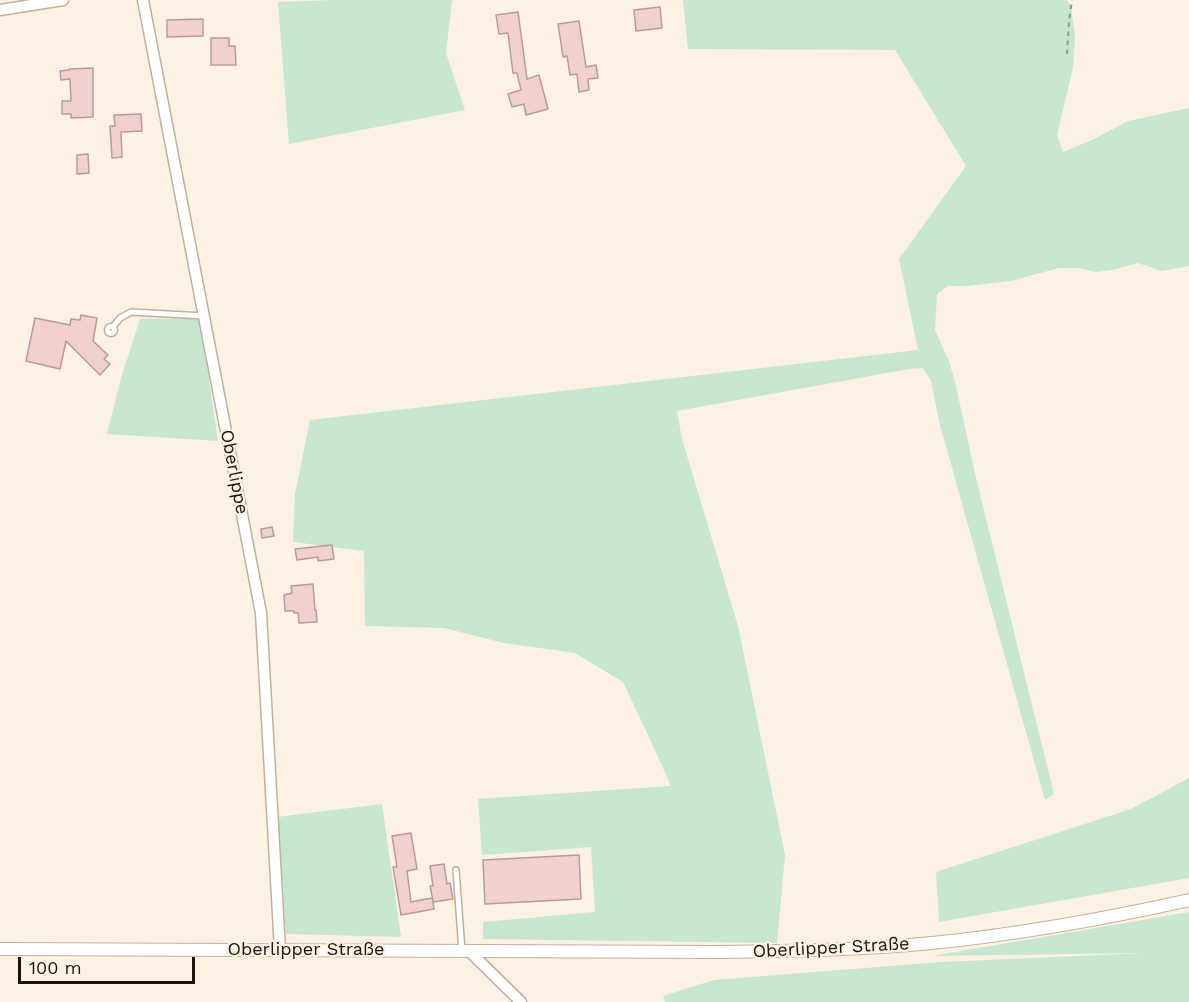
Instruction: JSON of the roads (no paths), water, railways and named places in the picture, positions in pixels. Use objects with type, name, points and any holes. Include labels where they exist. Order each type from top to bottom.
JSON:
[{"type":"street","points":[[0,10],[63,0]]},
{"type":"street","name":"Oberlippe","points":[[144,0],[261,613],[280,950]]},
{"type":"street","name":"Oberlipper Straße","points":[[0,949],[811,951],[932,943],[1022,932],[1122,915],[1189,900]]},
{"type":"street","points":[[465,951],[521,1002]]},
{"type":"lane","points":[[113,327],[120,318],[131,312],[204,316]]},
{"type":"lane","points":[[456,870],[465,951]]}]
